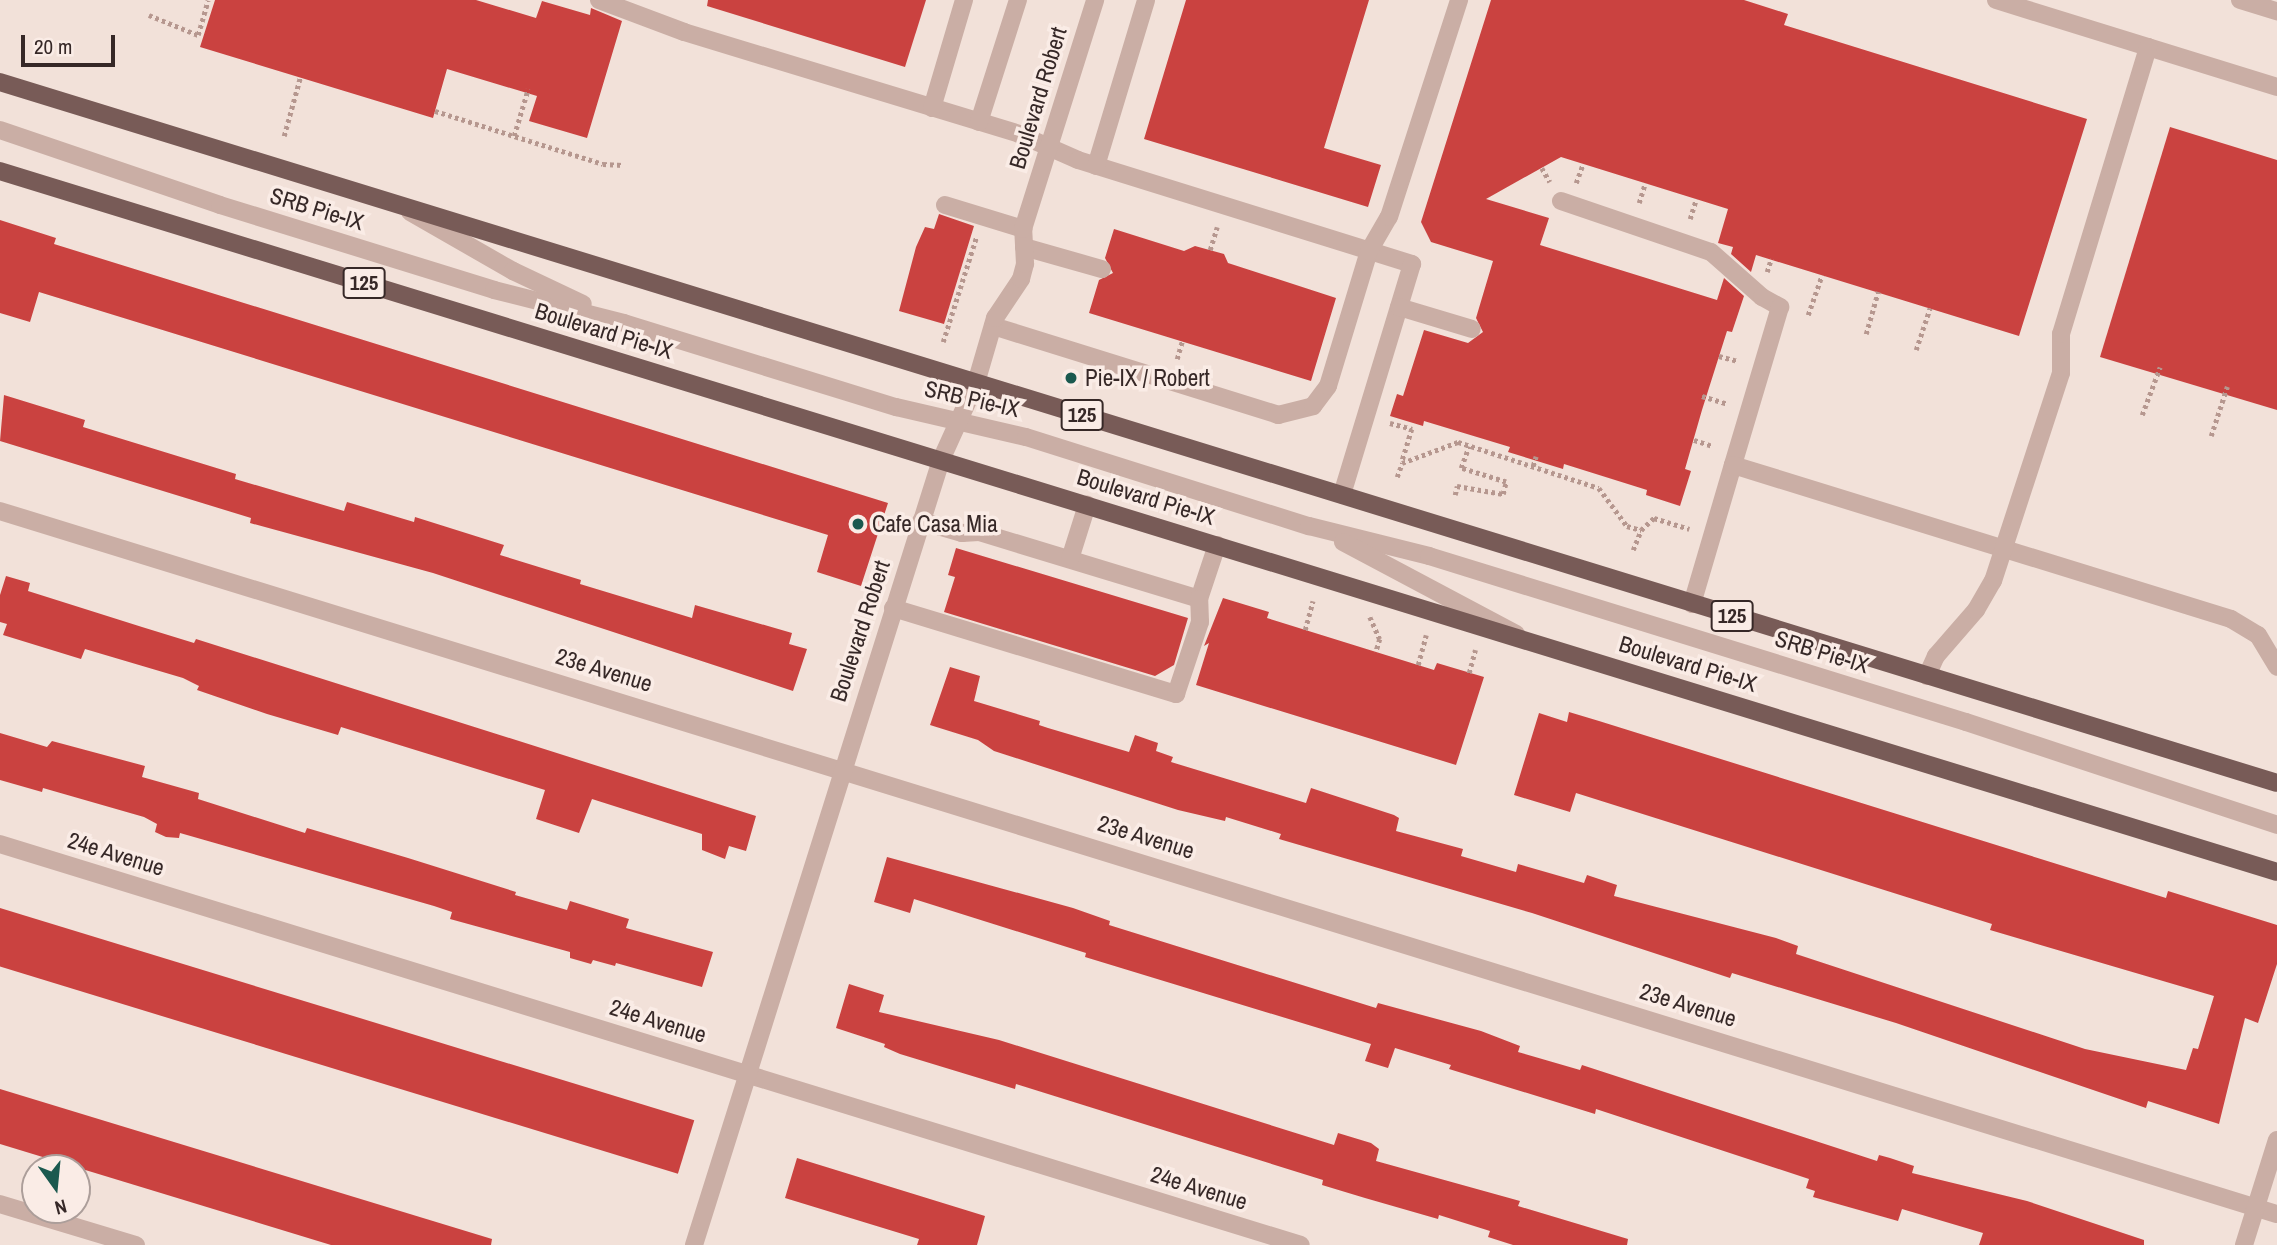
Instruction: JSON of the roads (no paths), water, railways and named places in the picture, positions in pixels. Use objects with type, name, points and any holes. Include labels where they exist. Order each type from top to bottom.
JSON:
[{"type":"main road","name":"125","points":[[0,82],[2277,783]]},
{"type":"main road","name":"Boulevard Pie-IX","points":[[0,170],[2277,872]]},
{"type":"street","points":[[599,0],[684,32],[979,122],[1096,166],[1412,264],[1342,495]]},
{"type":"street","points":[[932,108],[964,0]]},
{"type":"street","points":[[979,122],[1018,0]]},
{"type":"street","name":"Boulevard Robert","points":[[694,1245],[941,460],[976,383],[993,326],[1021,279],[1023,238],[1095,0]]},
{"type":"street","points":[[1096,166],[1146,0]]},
{"type":"street","points":[[993,326],[1278,415],[1297,413],[1313,406],[1324,393],[1369,251],[1390,217],[1459,0]]},
{"type":"street","points":[[1996,0],[2277,87]]},
{"type":"street","points":[[2240,0],[2277,11]]},
{"type":"street","points":[[1927,676],[1936,656],[1987,593],[2004,547],[2061,373],[2061,334],[2148,47]]},
{"type":"street","name":"SRB Pie-IX","points":[[0,130],[233,209],[494,289],[624,323],[877,402],[1026,437],[1309,526],[1429,556],[1954,718],[2277,825]]},
{"type":"street","points":[[1561,201],[1710,252],[1762,297],[1780,307],[1692,604]]},
{"type":"street","name":"SRB Pie-IX","points":[[395,204],[513,271],[624,323]]},
{"type":"street","points":[[945,205],[1102,270]]},
{"type":"street","points":[[1399,307],[1472,329]]},
{"type":"street","points":[[1733,465],[2004,547],[2242,624],[2258,635],[2277,667]]},
{"type":"street","points":[[1070,559],[1087,505]]},
{"type":"street","name":"23e Avenue","points":[[0,511],[842,768],[2277,1214]]},
{"type":"street","points":[[921,521],[962,533],[979,532],[1199,599]]},
{"type":"street","name":"SRB Pie-IX","points":[[1309,526],[1408,572],[1528,640]]},
{"type":"street","points":[[893,608],[1176,694],[1200,622],[1199,599],[1217,545]]},
{"type":"street","name":"24e Avenue","points":[[0,844],[1301,1245]]},
{"type":"street","points":[[2244,1245],[2277,1140]]},
{"type":"street","points":[[0,1204],[136,1245]]},
{"type":"place","name":"Pie-IX / Robert","points":[[1071,378]]},
{"type":"place","name":"Cafe Casa Mia","points":[[858,524]]}]
